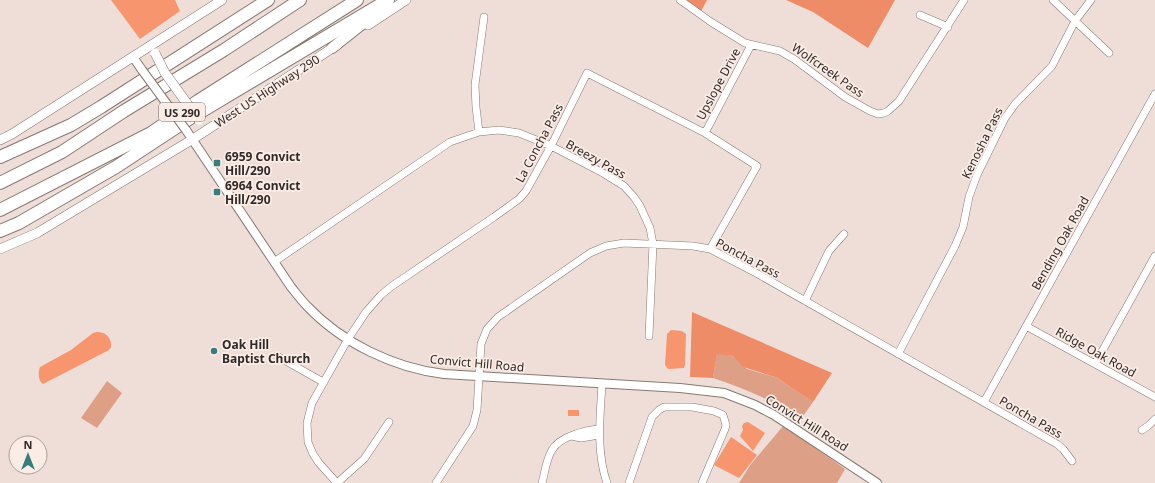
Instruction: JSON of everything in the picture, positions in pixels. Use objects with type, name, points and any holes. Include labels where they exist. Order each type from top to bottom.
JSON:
[{"type":"highway","points":[[0,157],[70,125],[108,103],[268,0]]},
{"type":"highway","name":"US 290","points":[[0,183],[62,152],[124,111],[224,50],[300,0]]},
{"type":"highway","name":"US 290","points":[[0,210],[151,133],[357,0]]},
{"type":"highway","points":[[0,231],[19,223],[116,167],[388,0]]},
{"type":"highway","points":[[195,119],[264,59]]},
{"type":"main road","points":[[0,140],[12,134],[222,0]]},
{"type":"main road","points":[[332,48],[392,0]]},
{"type":"main road","name":"West US Highway 290","points":[[0,249],[37,234],[193,139],[406,0]]},
{"type":"main road","points":[[160,39],[155,53],[165,73],[195,119],[210,123],[219,122]]},
{"type":"street","name":"Wolfcreek Pass","points":[[680,0],[711,22],[745,43],[780,52],[794,59],[845,97],[878,114],[888,111],[900,101],[964,0]]},
{"type":"street","points":[[1053,0],[1109,53]]},
{"type":"street","name":"Kenosha Pass","points":[[898,354],[955,246],[963,227],[969,197],[977,174],[1005,118],[1015,104],[1052,66],[1076,21],[1090,0]]},
{"type":"street","points":[[920,15],[948,27]]},
{"type":"street","points":[[479,132],[475,85],[484,17]]},
{"type":"street","name":"Upslope Drive","points":[[705,133],[751,45]]},
{"type":"street","name":"Convict Hill Road","points":[[133,57],[193,139],[291,287],[307,306],[326,323],[348,339],[372,352],[413,368],[444,374],[703,390],[724,393],[774,414],[877,483]]},
{"type":"street","name":"La Concha Pass","points":[[337,483],[316,459],[310,448],[306,423],[309,409],[348,339],[373,303],[387,290],[519,199],[526,191],[551,146],[587,73],[705,133],[757,166],[710,249]]},
{"type":"street","name":"Bending Oak Road","points":[[984,402],[1155,94]]},
{"type":"street","name":"Breezy Pass","points":[[274,262],[450,142],[479,132],[499,130],[509,131],[529,136],[603,173],[624,186],[634,197],[640,206],[650,228],[653,244],[649,336]]},
{"type":"street","points":[[805,301],[829,251],[844,234]]},
{"type":"street","name":"Poncha Pass","points":[[436,483],[473,426],[477,410],[481,344],[487,329],[498,317],[590,253],[606,246],[624,244],[693,246],[710,249],[758,274],[1057,444],[1072,461]]},
{"type":"street","points":[[1095,364],[1155,256]]},
{"type":"street","name":"Ridge Oak Road","points":[[1026,326],[1155,397]]},
{"type":"street","points":[[277,356],[323,382]]},
{"type":"street","points":[[602,384],[599,432],[601,459],[607,483]]},
{"type":"street","points":[[629,483],[652,417],[664,407],[705,409],[723,415],[726,425],[725,429],[702,483]]},
{"type":"street","points":[[1142,430],[1155,419]]},
{"type":"street","points":[[337,483],[364,459],[389,422]]},
{"type":"street","points":[[542,483],[547,461],[552,449],[560,441],[586,431],[599,432]]},
{"type":"shaded area","points":[[111,0],[175,0],[180,11],[140,39]]},
{"type":"shaded area","points":[[686,0],[707,0],[701,11]]},
{"type":"shaded area","points":[[786,0],[895,0],[868,48],[813,12]]},
{"type":"shaded area","points":[[692,312],[832,373],[813,402],[778,378],[743,367],[733,356],[717,354],[713,378],[690,377]]},
{"type":"shaded area","points":[[671,330],[682,331],[686,334],[684,368],[668,369],[665,365],[667,334]]},
{"type":"shaded area","points":[[97,332],[105,334],[109,338],[111,347],[109,350],[43,384],[41,383],[39,376],[40,367],[71,350],[93,333]]},
{"type":"shaded area","points":[[717,353],[733,356],[747,369],[778,378],[813,402],[801,419],[780,406],[736,386],[713,378]]},
{"type":"shaded area","points":[[107,381],[122,393],[97,428],[81,418]]},
{"type":"shaded area","points":[[568,410],[579,410],[579,416],[568,416]]},
{"type":"shaded area","points":[[748,422],[765,433],[753,451],[740,436],[743,430],[742,426],[744,423]]},
{"type":"shaded area","points":[[784,425],[845,469],[837,483],[739,483],[751,464]]},
{"type":"shaded area","points":[[731,437],[757,455],[739,478],[714,465]]},
{"type":"place","name":"6959 Convict Hill/290","points":[[217,163]]},
{"type":"place","name":"6964 Convict Hill/290","points":[[217,192]]},
{"type":"place","name":"Oak Hill Baptist Church","points":[[214,351]]}]
